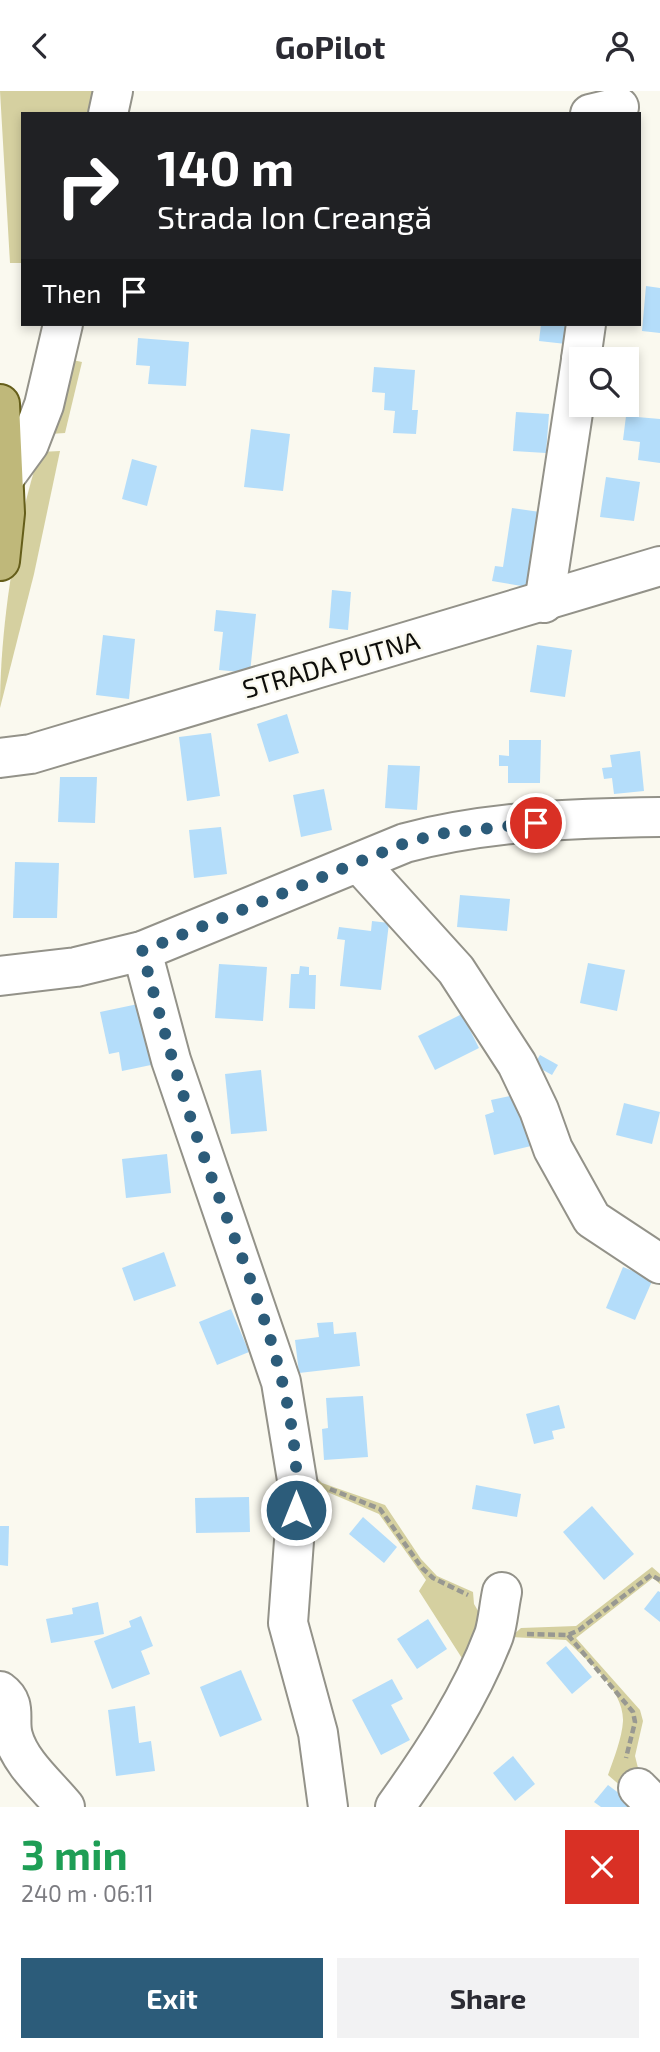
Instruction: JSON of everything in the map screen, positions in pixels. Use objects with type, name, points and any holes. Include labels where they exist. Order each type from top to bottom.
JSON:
[{"type":"main road","points":[[0,404],[5,477],[0,561]]},
{"type":"street","points":[[108,112],[113,91]]},
{"type":"street","points":[[5,477],[29,444],[44,405],[63,326]]},
{"type":"street","points":[[583,347],[586,326]]},
{"type":"street","points":[[544,603],[572,417]]},
{"type":"street","name":"STRADA PUTNA","points":[[0,758],[31,754],[544,603],[660,566]]},
{"type":"street","points":[[0,975],[76,967],[142,951],[405,843],[438,834],[510,825],[660,817]]},
{"type":"street","points":[[359,863],[456,970],[517,1065],[539,1110],[553,1149],[592,1219],[660,1264]]},
{"type":"street","points":[[142,951],[171,1060],[271,1345],[281,1382],[298,1486],[288,1623],[292,1648],[317,1733],[328,1807]]},
{"type":"street","points":[[395,1807],[434,1753],[494,1633],[486,1595]]},
{"type":"street","points":[[0,1691],[12,1708],[12,1735],[21,1756],[65,1807]]},
{"type":"path","points":[[295,1465],[319,1485],[380,1510],[422,1568],[433,1578],[486,1595]]},
{"type":"path","points":[[494,1633],[568,1635],[587,1625],[650,1575],[660,1580]]},
{"type":"path","points":[[568,1635],[633,1712],[635,1722],[625,1756],[628,1771],[647,1798]]},
{"type":"shaded area","points":[[0,91],[102,91],[97,112],[21,112],[21,263],[10,263]]},
{"type":"shaded area","points":[[68,359],[82,362],[65,433],[50,434]]},
{"type":"shaded area","points":[[60,451],[34,574],[0,708],[6,612],[23,513],[40,452]]},
{"type":"shaded area","points":[[307,1468],[322,1483],[385,1505],[421,1559],[437,1576],[473,1592],[474,1604],[487,1626],[467,1666],[419,1591],[426,1580],[379,1514],[318,1488],[305,1479]]},
{"type":"shaded area","points":[[652,1567],[660,1574],[660,1584],[653,1578],[576,1638],[640,1710],[643,1721],[635,1756],[639,1772],[630,1794],[608,1775],[623,1721],[622,1709],[611,1687],[566,1640],[511,1637],[521,1628],[576,1626]]},
{"type":"building","points":[[646,286],[660,288],[660,333],[642,331]]},
{"type":"building","points":[[541,326],[568,326],[566,344],[539,341]]},
{"type":"building","points":[[138,338],[189,342],[186,386],[148,384],[150,366],[136,365]]},
{"type":"building","points":[[374,367],[415,370],[412,410],[418,410],[416,434],[393,433],[395,411],[384,410],[385,393],[372,392]]},
{"type":"building","points":[[516,412],[549,414],[546,453],[513,451]]},
{"type":"building","points":[[626,417],[660,419],[660,463],[638,460],[640,442],[623,440]]},
{"type":"building","points":[[251,429],[290,434],[283,491],[244,487]]},
{"type":"building","points":[[132,459],[157,466],[147,506],[122,499]]},
{"type":"building","points":[[606,477],[640,482],[634,521],[600,517]]},
{"type":"building","points":[[512,508],[540,512],[528,587],[492,581],[495,566],[503,567]]},
{"type":"building","points":[[332,590],[351,592],[348,630],[329,628]]},
{"type":"building","points":[[216,610],[256,614],[250,673],[219,670],[223,632],[214,631]]},
{"type":"building","points":[[103,635],[135,639],[129,699],[96,695]]},
{"type":"building","points":[[537,645],[572,650],[565,697],[530,692]]},
{"type":"building","points":[[287,714],[299,753],[269,762],[257,724]]},
{"type":"building","points":[[211,733],[220,796],[187,801],[179,737]]},
{"type":"building","points":[[509,740],[541,740],[540,783],[508,783],[508,766],[499,766],[499,755],[509,756]]},
{"type":"building","points":[[640,751],[644,791],[614,794],[612,778],[604,779],[602,768],[612,767],[610,755]]},
{"type":"building","points":[[388,765],[420,766],[417,810],[385,808]]},
{"type":"building","points":[[60,777],[97,777],[95,823],[58,822]]},
{"type":"building","points":[[324,789],[332,830],[301,837],[293,795]]},
{"type":"building","points":[[221,827],[227,874],[194,878],[189,830]]},
{"type":"building","points":[[15,862],[59,863],[57,918],[13,918]]},
{"type":"building","points":[[460,895],[510,899],[507,931],[457,927]]},
{"type":"building","points":[[372,921],[389,923],[381,990],[340,986],[345,940],[337,939],[339,927],[371,931]]},
{"type":"building","points":[[588,963],[625,970],[617,1011],[580,1003]]},
{"type":"building","points":[[219,964],[267,967],[263,1021],[215,1018]]},
{"type":"building","points":[[300,966],[309,967],[309,975],[316,975],[315,1009],[289,1008],[291,974],[299,974]]},
{"type":"building","points":[[138,1004],[151,1065],[122,1071],[119,1052],[109,1054],[100,1012]]},
{"type":"building","points":[[462,1014],[479,1048],[435,1070],[418,1036]]},
{"type":"building","points":[[540,1055],[558,1065],[552,1075],[534,1065]]},
{"type":"building","points":[[261,1070],[267,1131],[231,1134],[225,1074]]},
{"type":"building","points":[[519,1094],[531,1146],[494,1155],[485,1115],[494,1112],[491,1100]]},
{"type":"building","points":[[624,1103],[660,1112],[652,1144],[616,1135]]},
{"type":"building","points":[[167,1154],[171,1193],[126,1198],[122,1159]]},
{"type":"building","points":[[164,1252],[176,1286],[134,1301],[122,1268]]},
{"type":"building","points":[[623,1267],[653,1279],[635,1320],[606,1308]]},
{"type":"building","points":[[231,1309],[249,1352],[217,1365],[199,1322]]},
{"type":"building","points":[[333,1322],[334,1334],[356,1332],[360,1366],[299,1373],[295,1340],[319,1337],[317,1323]]},
{"type":"building","points":[[363,1396],[368,1457],[324,1460],[322,1429],[328,1428],[326,1398]]},
{"type":"building","points":[[559,1405],[565,1428],[552,1431],[554,1439],[534,1444],[526,1414]]},
{"type":"building","points":[[476,1485],[521,1494],[517,1517],[472,1509]]},
{"type":"building","points":[[249,1497],[250,1532],[196,1533],[195,1498]]},
{"type":"building","points":[[592,1506],[634,1554],[604,1580],[563,1532]]},
{"type":"building","points":[[363,1517],[397,1547],[384,1563],[349,1534]]},
{"type":"building","points":[[0,1526],[9,1526],[8,1566],[0,1565]]},
{"type":"building","points":[[658,1591],[660,1592],[660,1622],[644,1609]]},
{"type":"building","points":[[98,1602],[104,1634],[51,1643],[46,1619],[73,1614],[72,1608]]},
{"type":"building","points":[[141,1616],[153,1646],[141,1651],[150,1674],[112,1689],[94,1641],[131,1627],[129,1621]]},
{"type":"building","points":[[428,1619],[447,1649],[417,1669],[397,1639]]},
{"type":"building","points":[[566,1646],[592,1677],[572,1694],[546,1663]]},
{"type":"building","points":[[241,1670],[262,1720],[220,1737],[200,1687]]},
{"type":"building","points":[[392,1679],[403,1699],[391,1705],[410,1740],[381,1755],[352,1700]]},
{"type":"building","points":[[135,1706],[139,1743],[151,1741],[155,1771],[116,1776],[108,1710]]},
{"type":"building","points":[[513,1756],[535,1784],[515,1801],[493,1773]]},
{"type":"building","points":[[608,1785],[637,1807],[601,1807],[594,1802]]},
{"type":"route","points":[[296,1510],[298,1486],[291,1437],[271,1345],[171,1060],[142,951],[405,843],[438,834],[536,823]]}]
